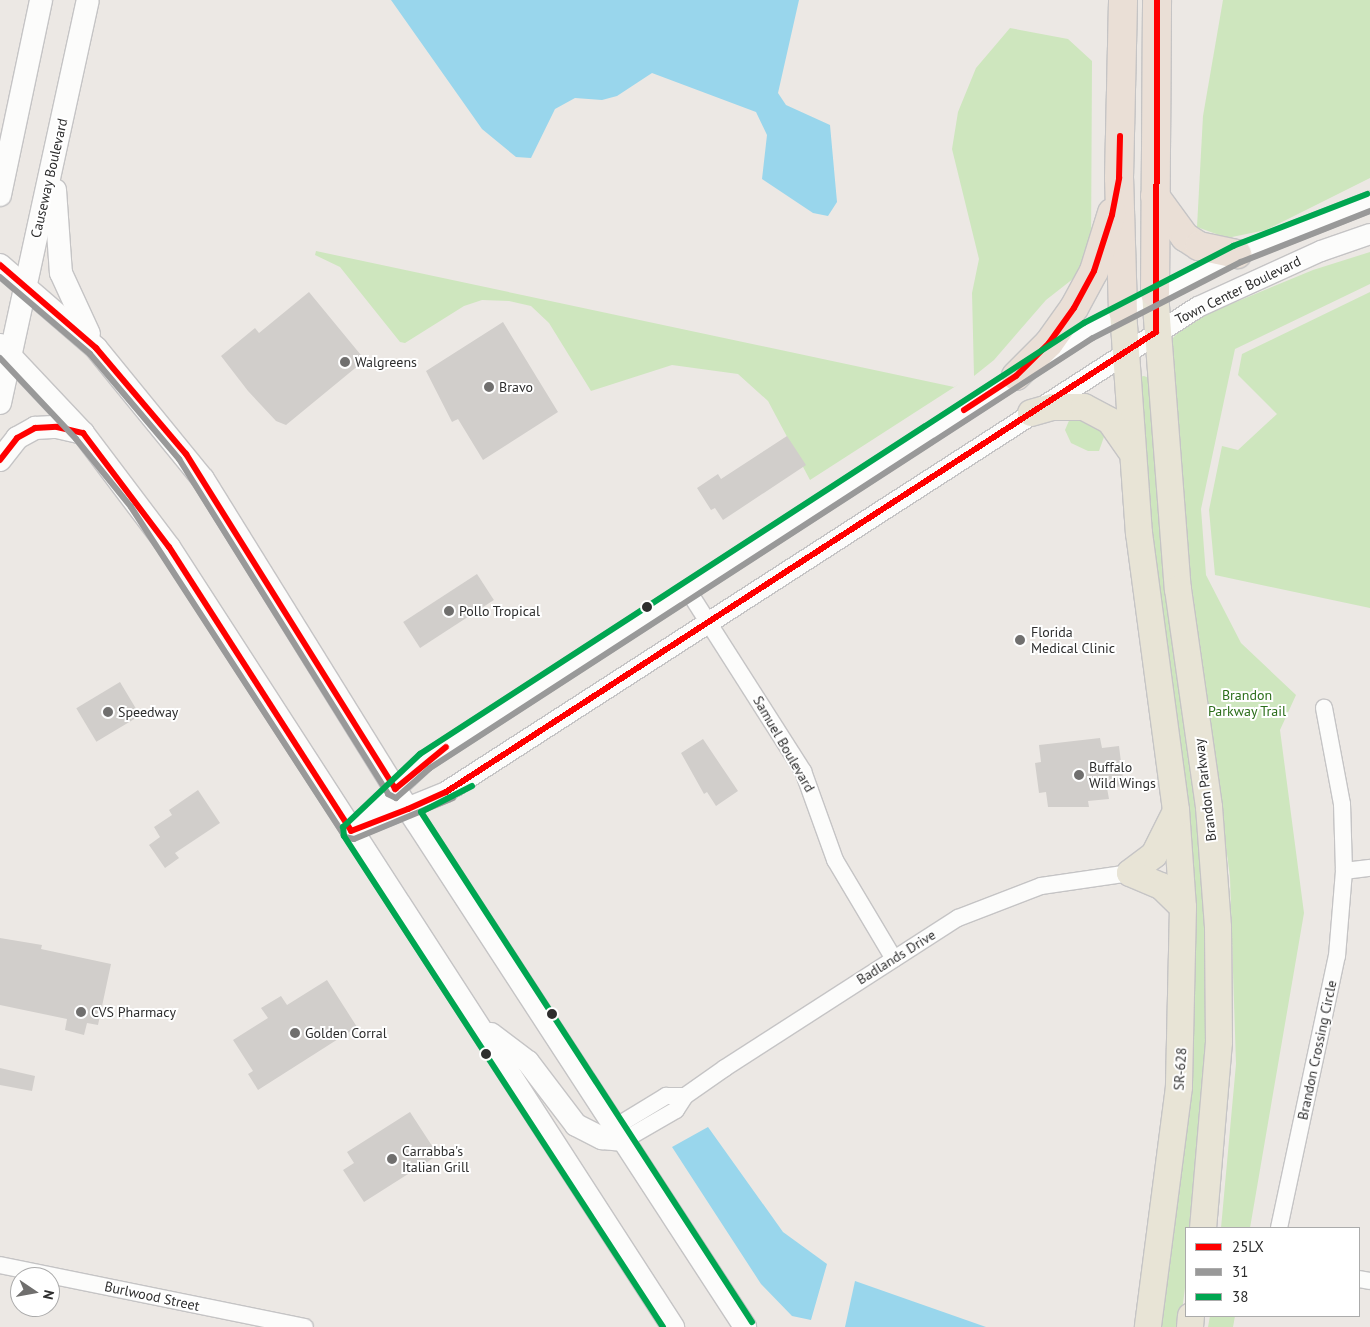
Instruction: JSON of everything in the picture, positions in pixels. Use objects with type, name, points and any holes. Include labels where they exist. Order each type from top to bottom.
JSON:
[{"type":"highway","points":[[1123,0],[1120,178],[1123,310]]},
{"type":"highway","points":[[1155,293],[1157,0]]},
{"type":"highway","points":[[1016,376],[1062,327],[1084,290],[1104,243],[1120,178]]},
{"type":"highway","points":[[1155,196],[1185,237],[1199,246],[1237,254]]},
{"type":"main road","points":[[0,195],[5,154],[41,0]]},
{"type":"main road","name":"Causeway Boulevard","points":[[0,403],[5,350],[25,284],[88,0]]},
{"type":"main road","points":[[55,151],[58,260],[71,298],[96,348]]},
{"type":"main road","points":[[0,265],[25,284],[96,348],[167,430],[220,503],[395,789],[745,1327]]},
{"type":"main road","name":"Brandon Parkway","points":[[1155,293],[1156,332],[1178,589],[1209,807],[1218,928],[1219,1042],[1203,1227]]},
{"type":"main road","points":[[1123,310],[1131,450],[1176,810],[1160,847],[1130,873],[1160,886],[1183,907]]},
{"type":"main road","points":[[5,350],[84,433],[169,547],[673,1327]]},
{"type":"main road","points":[[1030,413],[1060,406],[1084,407],[1110,421],[1131,450]]},
{"type":"main road","points":[[0,460],[17,438],[35,428],[57,426],[84,433]]},
{"type":"main road","name":"SR-628","points":[[1148,1327],[1179,1087],[1183,907],[1176,810]]},
{"type":"main road","points":[[481,1028],[528,1062],[576,1125],[602,1138],[620,1134]]},
{"type":"street","points":[[351,831],[425,761],[1016,376],[1123,310],[1155,293],[1237,254],[1370,202]]},
{"type":"street","name":"Town Center Boulevard","points":[[351,831],[446,792],[1156,332],[1259,278],[1370,234]]},
{"type":"street","name":"Samuel Boulevard","points":[[688,589],[803,771],[835,860],[894,959]]},
{"type":"street","name":"Brandon Crossing Circle","points":[[1279,1227],[1337,956],[1344,871],[1342,804],[1324,708]]},
{"type":"street","points":[[1344,871],[1370,868]]},
{"type":"street","name":"Badlands Drive","points":[[620,1134],[676,1110],[685,1096],[958,918],[1016,893],[1063,881],[1130,873]]},
{"type":"street","name":"Burlwood Street","points":[[0,1265],[228,1320],[305,1327]]},
{"type":"green space","points":[[1223,0],[1370,0],[1370,178],[1266,230],[1227,238],[1197,227],[1203,116]]},
{"type":"green space","points":[[1010,28],[1068,39],[1092,61],[1091,253],[1083,271],[1046,300],[994,360],[974,376],[972,293],[979,259],[952,149],[958,112],[976,68]]},
{"type":"green space","points":[[316,251],[954,387],[959,384],[810,480],[768,401],[738,374],[672,365],[591,391],[549,323],[531,306],[509,301],[482,300],[464,306],[405,343],[400,342],[340,267],[315,255]]},
{"type":"green space","name":"Brandon Parkway Trail","points":[[1370,252],[1370,284],[1235,349],[1201,509],[1206,575],[1241,643],[1296,695],[1280,730],[1304,913],[1250,1227],[1221,1227],[1236,1064],[1230,877],[1183,519],[1171,359],[1173,338],[1184,326],[1214,311],[1313,270]]},
{"type":"green space","points":[[1370,292],[1370,608],[1215,575],[1209,510],[1222,446],[1238,450],[1277,414],[1238,375],[1242,354]]},
{"type":"green space","points":[[1144,376],[1149,378],[1195,763],[1210,1014],[1193,1227],[1185,1227],[1185,1288],[1180,1327],[1157,1327],[1191,1041],[1138,377]]},
{"type":"green space","points":[[1071,416],[1087,420],[1105,434],[1099,451],[1088,451],[1071,443],[1065,430]]},
{"type":"green space","points":[[1210,1317],[1235,1317],[1233,1327],[1208,1327]]},
{"type":"water","points":[[391,0],[799,0],[778,93],[786,105],[830,125],[837,202],[828,216],[813,213],[762,179],[767,135],[756,112],[652,73],[617,96],[602,100],[575,98],[555,109],[531,158],[516,157],[482,129]]},
{"type":"water","points":[[708,1127],[783,1232],[827,1264],[811,1320],[792,1316],[761,1284],[672,1147]]},
{"type":"water","points":[[855,1281],[986,1327],[845,1327]]},
{"type":"building","name":"Walgreens","points":[[309,292],[365,360],[286,425],[276,421],[248,391],[221,356],[255,328],[259,333]]},
{"type":"building","name":"Bravo","points":[[503,322],[558,412],[483,460],[458,419],[452,422],[426,371]]},
{"type":"building","points":[[787,436],[806,465],[723,520],[715,508],[711,510],[697,488],[718,474],[721,479]]},
{"type":"building","name":"Pollo Tropical","points":[[477,574],[494,600],[420,648],[403,622]]},
{"type":"building","name":"Speedway","points":[[120,682],[140,715],[96,742],[76,708]]},
{"type":"building","name":"Buffalo Wild Wings","points":[[1100,738],[1102,748],[1119,746],[1124,786],[1107,788],[1109,799],[1088,801],[1089,807],[1048,807],[1046,792],[1039,793],[1035,763],[1041,762],[1039,745]]},
{"type":"building","points":[[703,739],[738,791],[716,806],[707,792],[704,794],[681,753]]},
{"type":"building","points":[[198,790],[220,823],[175,853],[179,858],[165,868],[149,845],[160,837],[154,827],[172,815],[169,810]]},
{"type":"building","name":"CVS Pharmacy","points":[[0,938],[42,945],[41,949],[111,964],[98,1025],[87,1023],[84,1035],[65,1030],[67,1019],[0,1005]]},
{"type":"building","name":"Golden Corral","points":[[327,980],[357,1027],[258,1090],[248,1074],[253,1071],[233,1040],[268,1018],[261,1008],[281,996],[287,1005]]},
{"type":"building","points":[[0,1068],[35,1076],[32,1091],[0,1085]]},
{"type":"building","name":"Carrabba's Italian Grill","points":[[410,1112],[438,1155],[364,1202],[343,1170],[354,1163],[347,1152]]},
{"type":"transit line","name":"25LX","points":[[0,460],[17,438],[35,428],[57,427],[83,433],[169,547],[351,831],[408,809],[446,792],[1156,332],[1157,0]]},
{"type":"transit line","name":"25LX","points":[[964,410],[1016,376],[1049,343],[1074,308],[1094,271],[1112,215],[1119,178],[1120,136]]},
{"type":"transit line","name":"38","points":[[663,1327],[344,836],[343,827],[420,754],[1084,323],[1233,246],[1367,194]]},
{"type":"transit line","name":"31","points":[[0,277],[90,354],[179,459],[388,794],[396,798],[430,768],[1093,338],[1241,262],[1370,211]]},
{"type":"transit line","name":"25LX","points":[[0,265],[96,348],[186,454],[395,789],[446,747]]},
{"type":"transit line","name":"31","points":[[0,358],[76,439],[131,507],[345,837],[354,839],[453,798]]},
{"type":"transit line","name":"38","points":[[472,786],[421,812],[752,1322]]},
{"type":"place","name":"Walgreens","points":[[345,362]]},
{"type":"place","name":"Bravo","points":[[489,387]]},
{"type":"place","name":"Pollo Tropical","points":[[449,611]]},
{"type":"place","name":"Florida Medical Clinic","points":[[1020,640]]},
{"type":"place","name":"Speedway","points":[[108,712]]},
{"type":"place","name":"Buffalo Wild Wings","points":[[1079,775]]},
{"type":"place","name":"CVS Pharmacy","points":[[81,1012]]},
{"type":"place","name":"Golden Corral","points":[[295,1033]]},
{"type":"place","name":"Carrabba's Italian Grill","points":[[392,1159]]}]
